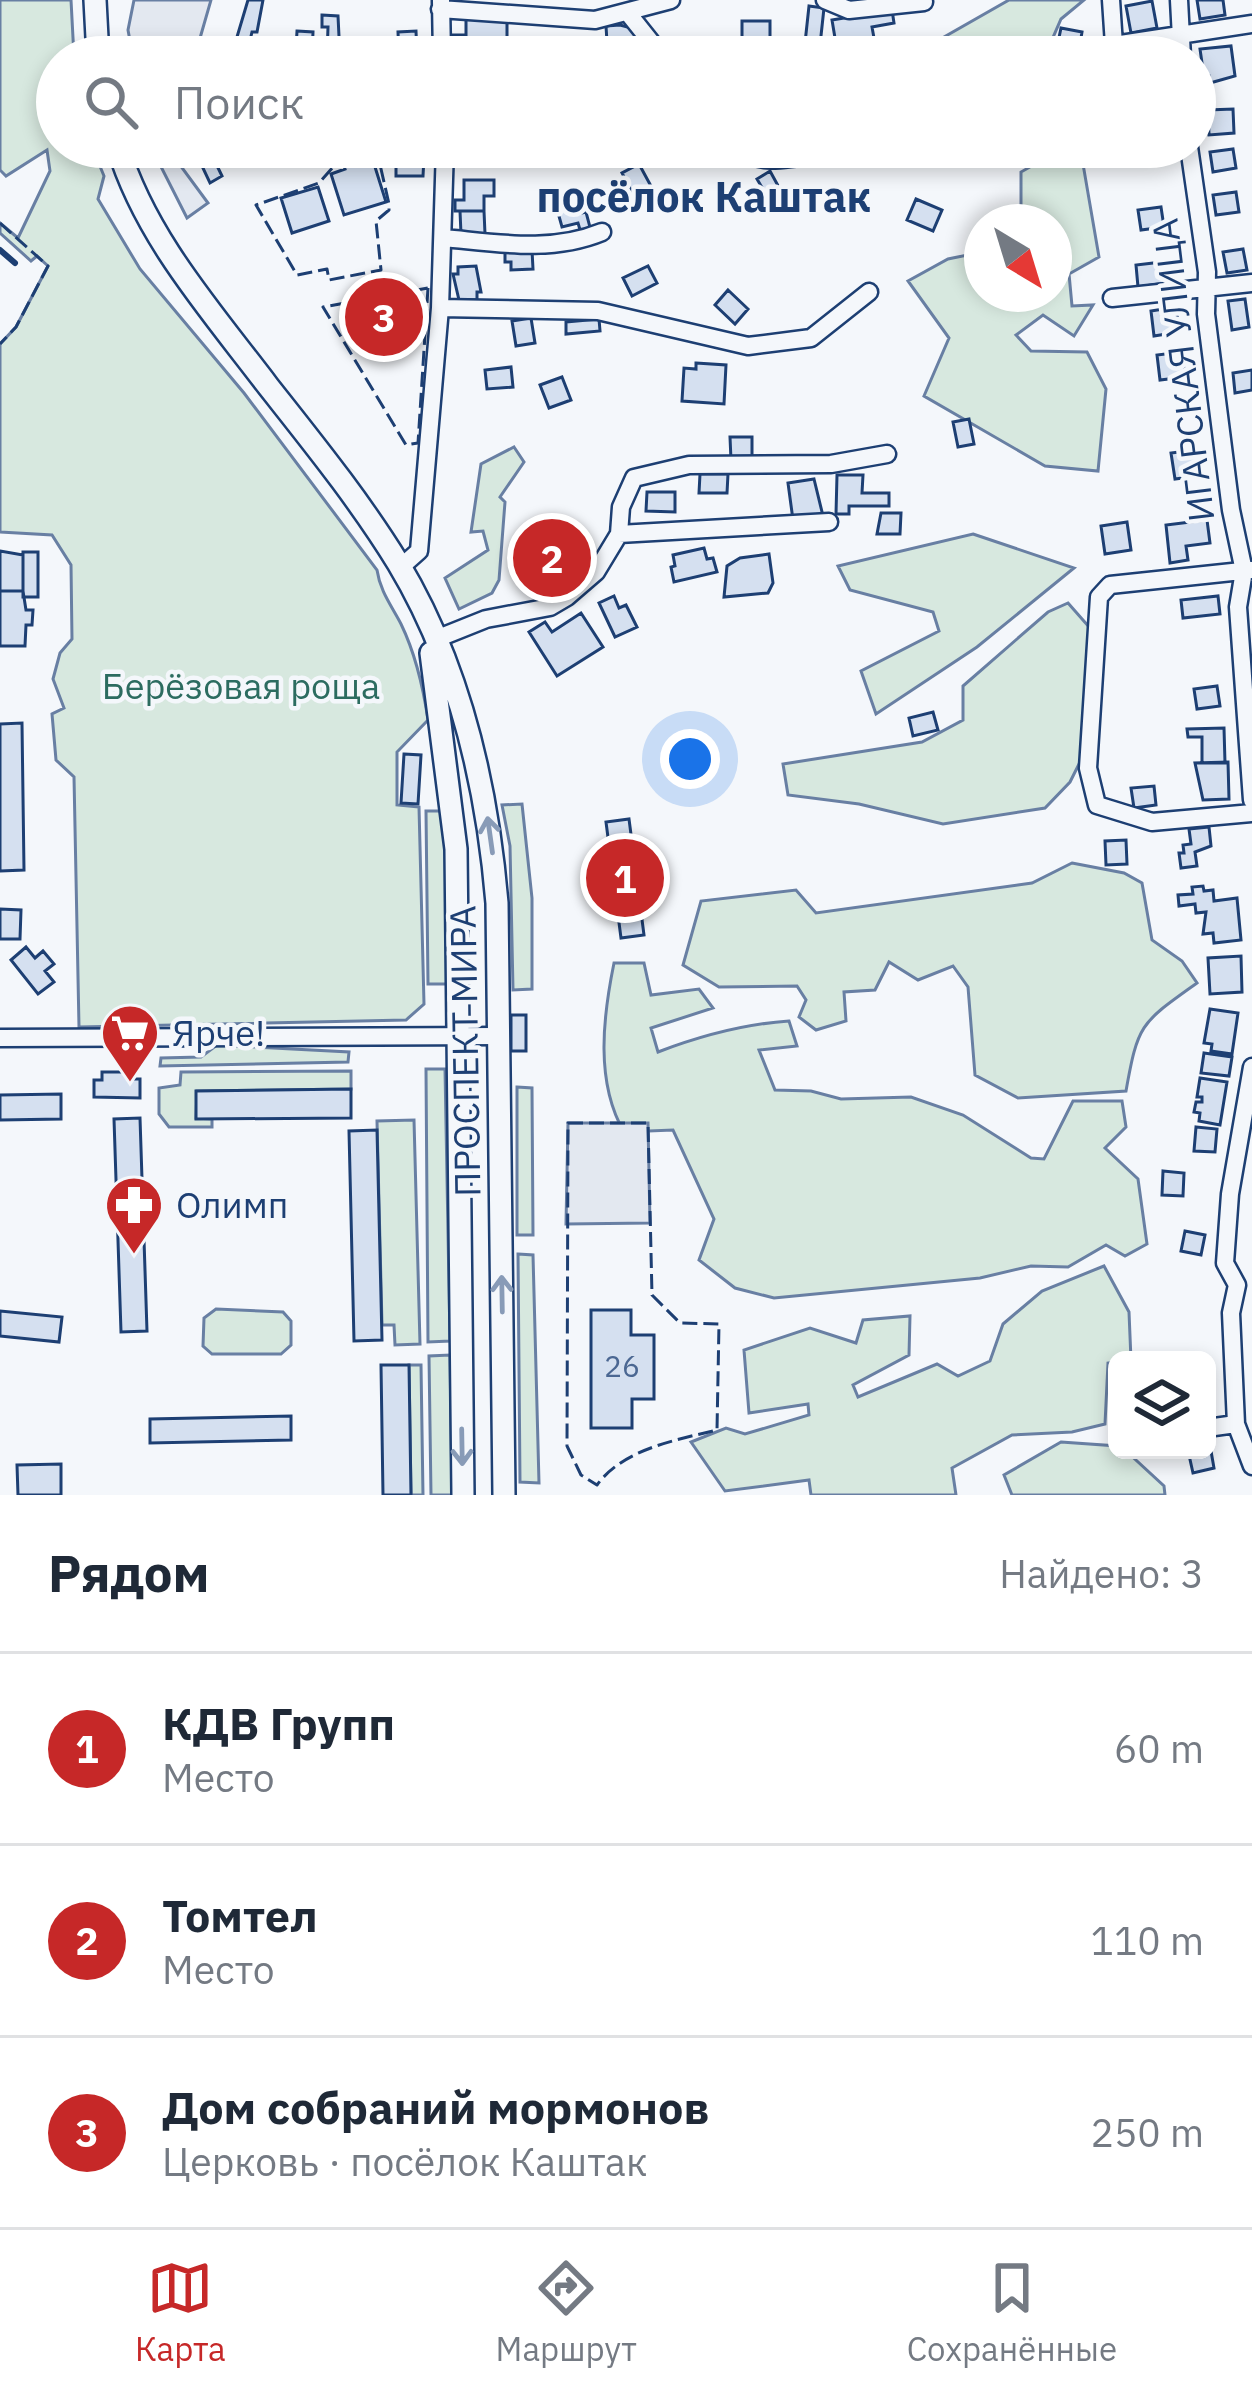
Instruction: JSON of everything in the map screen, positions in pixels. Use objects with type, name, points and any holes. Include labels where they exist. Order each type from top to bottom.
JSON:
[{"type":"main road","points":[[94,0],[97,36]]},
{"type":"main road","name":"ПРОСПЕКТ МИРА","points":[[127,168],[180,268],[401,567],[436,640],[469,728],[492,845],[504,1495]]},
{"type":"main road","name":"ПРОСПЕКТ МИРА","points":[[426,617],[454,832],[463,1495]]},
{"type":"main road","points":[[460,1348],[503,1348]]},
{"type":"street","points":[[442,36],[441,4],[595,20],[671,0]]},
{"type":"street","points":[[825,0],[849,10],[924,2]]},
{"type":"street","points":[[1110,36],[1111,0]]},
{"type":"street","points":[[1179,0],[1183,36]]},
{"type":"street","points":[[628,13],[646,36]]},
{"type":"street","points":[[1171,36],[1252,23]]},
{"type":"street","points":[[401,567],[419,551],[440,308],[445,168]]},
{"type":"street","name":"ИГАРСКАЯ УЛИЦА","points":[[1192,168],[1231,510],[1248,571],[1238,607],[1252,800]]},
{"type":"street","points":[[444,238],[549,245],[573,244],[602,232]]},
{"type":"street","points":[[1112,298],[1252,283]]},
{"type":"street","points":[[440,308],[598,311],[748,346],[811,338],[869,292]]},
{"type":"street","points":[[436,640],[486,619],[550,607],[567,597],[596,572],[619,534],[634,478],[689,465],[831,464],[887,454]]},
{"type":"street","points":[[619,534],[829,522]]},
{"type":"street","points":[[1248,571],[1110,585],[1099,597],[1088,768],[1097,805],[1152,822],[1252,813]]},
{"type":"street","points":[[0,1038],[499,1036]]},
{"type":"street","points":[[1252,1067],[1230,1193],[1225,1263],[1244,1282],[1231,1332],[1236,1424],[1252,1466]]},
{"type":"street","points":[[1216,1427],[1236,1424]]},
{"type":"green space","name":"Берёзовая роща","points":[[0,0],[71,0],[73,36],[36,36],[36,157],[6,176],[0,170]]},
{"type":"green space","points":[[1009,0],[1084,0],[1061,19],[1054,36],[946,36]]},
{"type":"green space","name":"Берёзовая роща","points":[[101,168],[104,176],[98,199],[140,269],[244,393],[377,570],[406,636],[428,720],[397,752],[397,805],[419,807],[424,1004],[406,1020],[79,1027],[74,777],[56,760],[52,714],[64,708],[53,679],[60,653],[72,639],[71,565],[52,535],[0,532],[0,344],[16,327],[48,266],[37,256],[31,261],[0,233],[0,223],[18,238],[50,171]]},
{"type":"green space","points":[[1084,168],[1099,257],[1072,272],[1072,204],[1021,204],[1021,172]]},
{"type":"green space","points":[[964,256],[964,312],[1072,312],[1072,306],[1093,305],[1074,336],[1043,315],[1016,335],[1031,351],[1087,352],[1106,389],[1098,471],[1045,466],[924,396],[949,338],[908,281]]},
{"type":"green space","points":[[514,447],[524,462],[500,497],[505,502],[499,580],[492,593],[459,609],[445,578],[488,550],[483,531],[471,532],[481,464]]},
{"type":"green space","points":[[973,534],[1074,568],[977,647],[876,714],[861,671],[939,631],[933,612],[850,590],[838,566]]},
{"type":"green space","points":[[1068,603],[1090,628],[1083,756],[1070,782],[1045,808],[943,824],[859,804],[788,795],[783,764],[922,742],[963,720],[963,686],[1048,612]]},
{"type":"green space","points":[[522,804],[532,898],[532,989],[513,990],[510,846],[502,805]]},
{"type":"green space","points":[[426,811],[446,811],[448,984],[428,984]]},
{"type":"green space","points":[[1072,863],[1124,873],[1142,883],[1152,940],[1182,961],[1197,983],[1145,1026],[1126,1091],[1018,1098],[975,1075],[968,987],[953,966],[918,980],[889,962],[875,990],[844,992],[846,1021],[816,1030],[799,1017],[806,1000],[797,986],[719,987],[683,965],[701,901],[796,890],[816,913],[1032,883]]},
{"type":"green space","points":[[614,963],[644,963],[651,995],[699,989],[713,1008],[651,1028],[658,1052],[722,1032],[789,1021],[797,1046],[759,1050],[775,1090],[811,1091],[841,1099],[911,1097],[963,1115],[1031,1158],[1044,1159],[1073,1101],[1122,1101],[1126,1127],[1105,1148],[1138,1179],[1147,1244],[1125,1256],[1106,1245],[1068,1267],[1031,1266],[980,1278],[774,1298],[735,1288],[699,1260],[714,1219],[673,1130],[624,1132],[615,1113],[604,1049]]},
{"type":"green space","points":[[217,1045],[349,1052],[348,1062],[160,1066],[161,1058],[201,1057]]},
{"type":"green space","points":[[426,1069],[445,1069],[450,1341],[428,1342]]},
{"type":"green space","points":[[351,1071],[351,1089],[197,1091],[196,1118],[212,1119],[212,1127],[169,1127],[159,1114],[159,1088],[180,1085],[181,1072]]},
{"type":"green space","points":[[517,1087],[532,1088],[533,1235],[517,1235]]},
{"type":"green space","points":[[414,1120],[420,1344],[395,1345],[394,1325],[382,1325],[377,1121]]},
{"type":"green space","points":[[518,1254],[533,1255],[539,1483],[520,1482]]},
{"type":"green space","points":[[1104,1266],[1129,1312],[1131,1351],[1108,1351],[1105,1424],[1072,1432],[1012,1435],[952,1468],[956,1495],[811,1495],[809,1480],[725,1491],[691,1442],[726,1428],[745,1434],[809,1415],[808,1404],[749,1413],[744,1350],[810,1328],[856,1343],[863,1320],[910,1316],[909,1355],[853,1385],[858,1397],[937,1364],[958,1376],[990,1361],[1003,1324],[1042,1291]]},
{"type":"green space","points":[[216,1309],[283,1312],[291,1321],[291,1345],[281,1354],[212,1354],[203,1346],[204,1318]]},
{"type":"green space","points":[[450,1355],[452,1495],[431,1495],[429,1356]]},
{"type":"green space","points":[[409,1365],[421,1365],[423,1495],[411,1495]]},
{"type":"green space","points":[[1061,1442],[1108,1445],[1108,1459],[1135,1459],[1164,1486],[1165,1495],[1012,1495],[1004,1475]]},
{"type":"shaded area","points":[[134,0],[211,0],[201,36],[129,36]]},
{"type":"shaded area","points":[[162,168],[182,168],[208,203],[187,218]]},
{"type":"shaded area","points":[[568,1123],[648,1123],[650,1223],[566,1224]]},
{"type":"building","points":[[248,0],[263,0],[257,32],[237,36]]},
{"type":"building","points":[[1197,0],[1223,0],[1225,15],[1200,19]]},
{"type":"building","points":[[1152,1],[1157,28],[1131,33],[1126,6]]},
{"type":"building","points":[[809,6],[824,8],[821,36],[806,36]]},
{"type":"building","points":[[892,10],[894,23],[872,27],[874,36],[835,36],[832,20]]},
{"type":"building","points":[[322,15],[338,16],[339,36],[328,36],[328,27],[322,27]]},
{"type":"building","points":[[466,19],[507,19],[507,36],[453,36],[466,35]]},
{"type":"building","points":[[742,21],[770,21],[770,36],[742,36]]},
{"type":"building","points":[[606,26],[635,29],[636,36],[607,36]]},
{"type":"building","points":[[1061,28],[1082,32],[1081,36],[1059,36]]},
{"type":"building","points":[[1231,46],[1235,76],[1216,81],[1216,47]]},
{"type":"building","points":[[1233,109],[1234,133],[1216,134],[1216,110]]},
{"type":"building","points":[[1233,149],[1236,168],[1213,172],[1216,151]]},
{"type":"building","points":[[203,168],[218,168],[222,176],[210,183]]},
{"type":"building","points":[[375,168],[386,202],[344,215],[331,174]]},
{"type":"building","points":[[396,168],[423,168],[423,176],[396,176]]},
{"type":"building","points":[[641,168],[652,188],[635,198],[622,173]]},
{"type":"building","points":[[770,171],[782,193],[770,201],[757,179]]},
{"type":"building","points":[[464,180],[494,180],[494,196],[484,196],[484,211],[455,211],[455,200],[464,200]]},
{"type":"building","points":[[318,187],[329,221],[292,233],[281,198]]},
{"type":"building","points":[[1236,192],[1239,212],[1216,215],[1213,195]]},
{"type":"building","points":[[916,199],[942,210],[933,231],[907,220]]},
{"type":"building","points":[[576,204],[578,214],[586,212],[591,231],[581,233],[578,223],[562,227],[557,209]]},
{"type":"building","points":[[1161,207],[1164,227],[1141,230],[1138,210]]},
{"type":"building","points":[[460,211],[484,211],[485,234],[461,234]]},
{"type":"building","points":[[1243,249],[1247,270],[1227,273],[1223,252]]},
{"type":"building","points":[[532,250],[533,269],[511,270],[511,262],[505,262],[505,252]]},
{"type":"building","points":[[1162,262],[1165,283],[1138,287],[1136,265]]},
{"type":"building","points":[[476,266],[481,292],[477,300],[459,300],[453,274],[458,274],[458,267]]},
{"type":"building","points":[[648,266],[657,283],[632,296],[623,278]]},
{"type":"building","points":[[728,290],[748,309],[735,324],[715,305]]},
{"type":"building","points":[[413,297],[418,328],[356,338],[351,307]]},
{"type":"building","points":[[1245,299],[1249,327],[1232,330],[1228,301]]},
{"type":"building","points":[[1176,307],[1179,332],[1154,336],[1151,311]]},
{"type":"building","points":[[531,318],[535,343],[516,346],[512,321]]},
{"type":"building","points":[[599,319],[600,331],[566,334],[566,322]]},
{"type":"building","points":[[1182,352],[1185,377],[1160,380],[1157,355]]},
{"type":"building","points":[[696,363],[726,365],[724,404],[682,401],[684,368],[696,369]]},
{"type":"building","points":[[511,367],[513,387],[487,389],[485,370]]},
{"type":"building","points":[[1252,370],[1252,390],[1235,393],[1233,373]]},
{"type":"building","points":[[562,377],[571,400],[549,408],[540,385]]},
{"type":"building","points":[[969,419],[974,444],[958,447],[953,422]]},
{"type":"building","points":[[730,437],[752,437],[752,460],[731,460]]},
{"type":"building","points":[[1195,450],[1198,476],[1175,479],[1171,453]]},
{"type":"building","points":[[700,474],[728,474],[727,493],[699,493]]},
{"type":"building","points":[[837,475],[863,475],[862,493],[889,493],[889,506],[849,506],[849,514],[836,514]]},
{"type":"building","points":[[814,479],[823,516],[793,520],[788,483]]},
{"type":"building","points":[[647,492],[675,492],[675,512],[646,511]]},
{"type":"building","points":[[881,513],[901,513],[900,534],[877,534]]},
{"type":"building","points":[[1207,520],[1210,543],[1186,546],[1188,560],[1170,563],[1166,525]]},
{"type":"building","points":[[541,521],[580,568],[554,590],[519,539]]},
{"type":"building","points":[[1127,522],[1131,550],[1105,554],[1101,526]]},
{"type":"building","points":[[704,548],[717,572],[674,582],[673,555]]},
{"type":"building","points":[[0,551],[23,555],[23,591],[0,591]]},
{"type":"building","points":[[23,552],[38,552],[38,597],[23,597]]},
{"type":"building","points":[[769,554],[773,583],[768,593],[724,597],[727,566],[740,558]]},
{"type":"building","points":[[0,591],[23,591],[26,610],[33,610],[25,646],[0,646]]},
{"type":"building","points":[[614,596],[619,608],[626,605],[637,627],[615,637],[599,603]]},
{"type":"building","points":[[1218,596],[1220,614],[1183,618],[1181,600]]},
{"type":"building","points":[[581,613],[603,647],[557,676],[529,632],[545,622],[552,632]]},
{"type":"building","points":[[1217,686],[1220,706],[1197,709],[1194,689]]},
{"type":"building","points":[[933,712],[938,730],[913,736],[909,718]]},
{"type":"building","points":[[22,723],[24,870],[0,871],[0,724]]},
{"type":"building","points":[[1224,728],[1225,763],[1202,763],[1202,737],[1188,737],[1187,729]]},
{"type":"building","points":[[404,754],[421,755],[418,804],[401,803]]},
{"type":"building","points":[[1228,762],[1229,799],[1203,800],[1195,763]]},
{"type":"building","points":[[1154,786],[1156,805],[1134,808],[1131,788]]},
{"type":"building","points":[[629,819],[644,935],[621,938],[606,822]]},
{"type":"building","points":[[1209,827],[1211,846],[1195,852],[1197,866],[1181,868],[1179,853],[1184,853],[1183,845],[1191,844],[1189,829]]},
{"type":"building","points":[[1126,840],[1127,864],[1106,865],[1105,841]]},
{"type":"building","points":[[1203,886],[1204,891],[1213,890],[1214,901],[1237,898],[1241,940],[1214,943],[1213,933],[1203,934],[1206,912],[1196,913],[1195,904],[1179,906],[1178,895],[1193,894],[1192,887]]},
{"type":"building","points":[[0,909],[21,910],[20,939],[0,939]]},
{"type":"building","points":[[26,947],[35,958],[43,951],[54,964],[45,971],[54,982],[38,994],[11,960]]},
{"type":"building","points":[[1241,956],[1242,992],[1210,994],[1208,958]]},
{"type":"building","points":[[1210,1009],[1238,1013],[1232,1054],[1211,1051],[1212,1044],[1204,1043]]},
{"type":"building","points":[[511,1015],[526,1015],[526,1051],[511,1051]]},
{"type":"building","points":[[1204,1053],[1232,1057],[1229,1076],[1201,1073]]},
{"type":"building","points":[[102,1072],[132,1072],[132,1079],[140,1079],[140,1098],[94,1097],[94,1080],[102,1080]]},
{"type":"building","points":[[1200,1078],[1227,1082],[1220,1125],[1199,1121],[1200,1113],[1194,1112],[1196,1102],[1202,1102],[1197,1097]]},
{"type":"building","points":[[351,1089],[351,1118],[196,1119],[196,1091]]},
{"type":"building","points":[[61,1094],[61,1119],[0,1120],[0,1095]]},
{"type":"building","points":[[140,1118],[147,1331],[121,1332],[114,1119]]},
{"type":"building","points":[[1196,1127],[1217,1129],[1215,1152],[1194,1151]]},
{"type":"building","points":[[377,1130],[382,1340],[354,1341],[349,1131]]},
{"type":"building","points":[[1163,1171],[1184,1173],[1183,1196],[1162,1195]]},
{"type":"building","points":[[1185,1231],[1205,1235],[1201,1255],[1181,1251]]},
{"type":"building","points":[[591,1310],[631,1310],[631,1335],[654,1335],[654,1399],[632,1399],[632,1428],[591,1428]]},
{"type":"building","points":[[0,1311],[62,1317],[59,1342],[0,1336]]},
{"type":"building","points":[[381,1365],[409,1365],[411,1495],[383,1495]]},
{"type":"building","points":[[291,1416],[291,1440],[150,1443],[150,1419]]},
{"type":"building","points":[[1190,1459],[1212,1459],[1214,1468],[1193,1473]]},
{"type":"building","points":[[61,1464],[61,1495],[18,1495],[17,1465]]},
{"type":"fence","points":[[332,168],[319,183],[256,205],[297,275],[327,269],[329,280],[381,270],[376,221],[389,210],[389,204],[381,168]]},
{"type":"fence","points":[[0,223],[48,266],[16,327],[0,344]]},
{"type":"fence","points":[[428,288],[418,443],[406,445],[323,307],[428,288]]},
{"type":"fence","points":[[568,1123],[648,1123],[652,1295],[680,1323],[719,1324],[717,1430],[636,1454],[597,1485],[581,1475],[567,1446],[568,1123]]},
{"type":"wall","points":[[0,250],[15,263]]},
{"type":"place","name":"Дом собраний мормонов","points":[[384,317]]},
{"type":"place","name":"Томтел","points":[[552,558]]},
{"type":"place","name":"КДВ Групп","points":[[625,878]]},
{"type":"place","name":"Ярче!","points":[[130,1084]]},
{"type":"place","name":"Олимп","points":[[134,1256]]},
{"type":"district","name":"посёлок Каштак","points":[[704,197]]}]
